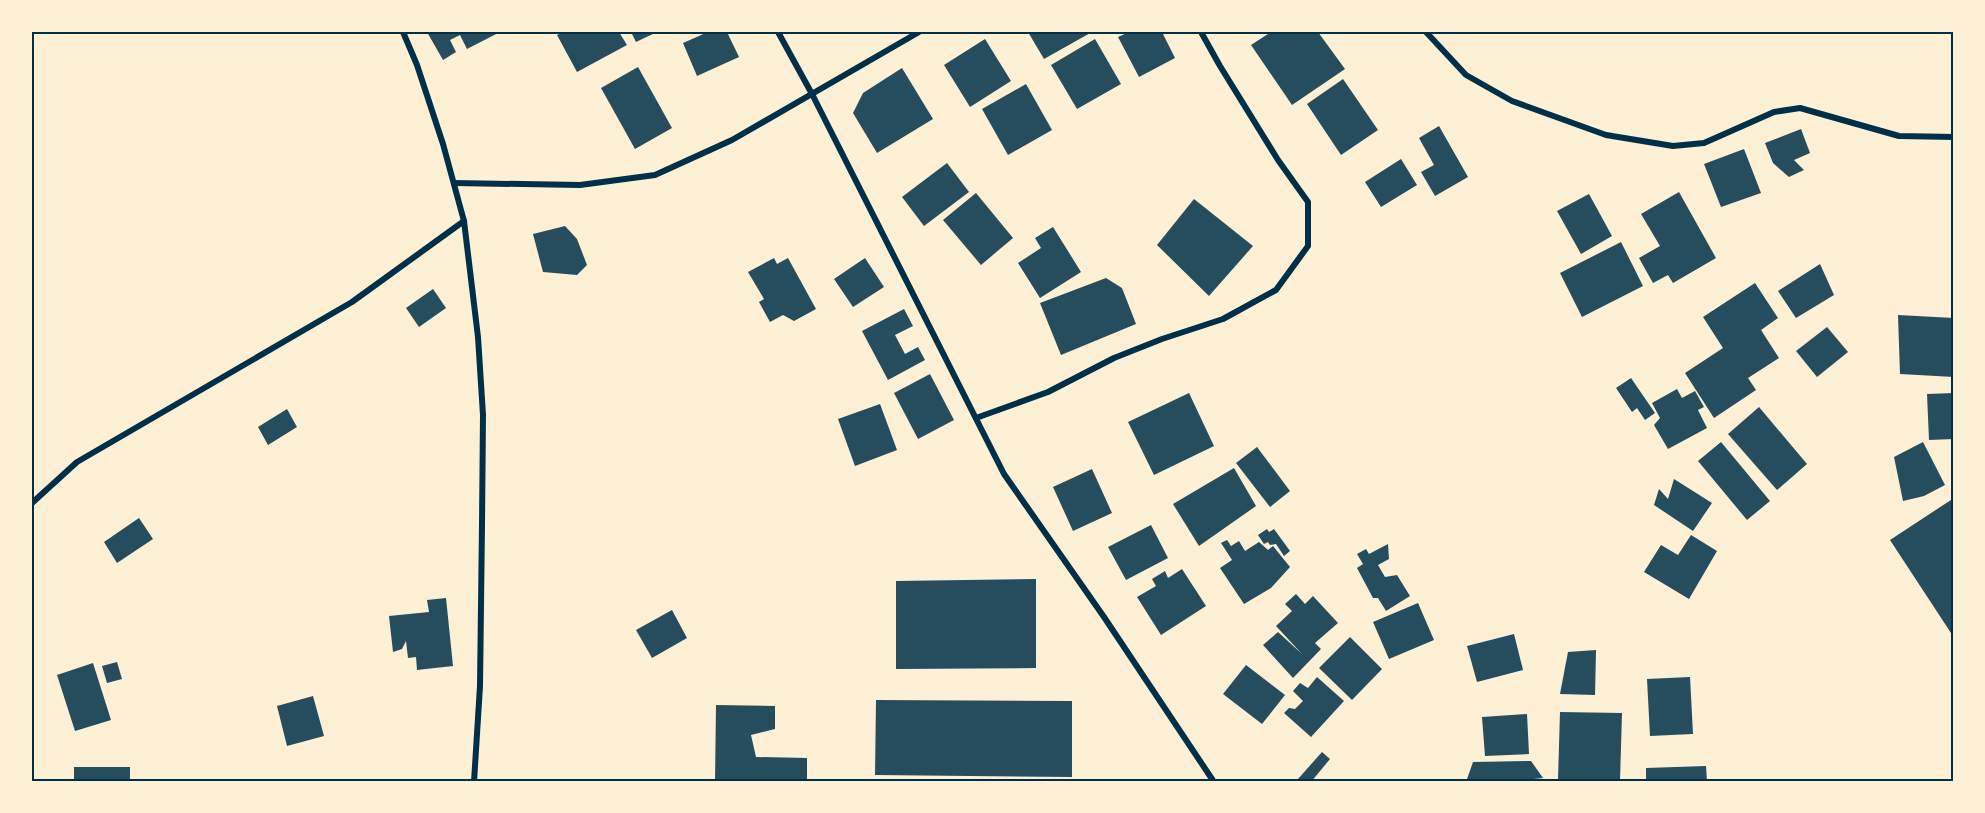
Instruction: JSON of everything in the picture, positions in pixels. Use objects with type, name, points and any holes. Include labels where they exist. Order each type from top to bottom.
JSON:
[{"type":"street","points":[[403,32],[417,65],[464,220],[478,337],[483,415],[480,686],[474,782]]},
{"type":"street","points":[[778,32],[812,94],[1004,474],[1104,617],[1214,782]]},
{"type":"street","points":[[454,183],[580,185],[655,175],[732,140],[919,32]]},
{"type":"street","points":[[976,418],[1048,392],[1114,358],[1223,319],[1276,290],[1308,246],[1308,202],[1220,66],[1202,32]]},
{"type":"street","points":[[1426,32],[1466,75],[1512,101],[1606,135],[1673,146],[1704,143],[1774,112],[1800,108],[1899,136],[1953,137]]},
{"type":"street","points":[[32,503],[77,462],[343,308],[464,220]]},
{"type":"building","points":[[427,32],[500,32],[467,49],[460,35],[450,40],[456,52],[443,60]]},
{"type":"building","points":[[564,32],[619,32],[627,45],[577,72],[557,35]]},
{"type":"building","points":[[631,32],[657,32],[636,42]]},
{"type":"building","points":[[708,32],[727,32],[739,57],[697,76],[683,43]]},
{"type":"building","points":[[1028,32],[1092,32],[1044,59]]},
{"type":"building","points":[[1129,32],[1162,32],[1175,58],[1139,77],[1118,37]]},
{"type":"building","points":[[1271,32],[1318,32],[1345,69],[1292,105],[1251,45]]},
{"type":"building","points":[[985,39],[1011,81],[970,107],[944,65]]},
{"type":"building","points":[[1095,39],[1121,84],[1077,109],[1051,65]]},
{"type":"building","points":[[638,67],[672,128],[635,149],[601,88]]},
{"type":"building","points":[[902,68],[933,119],[877,153],[853,113],[863,93]]},
{"type":"building","points":[[1343,79],[1378,130],[1341,155],[1307,104]]},
{"type":"building","points":[[1026,84],[1052,130],[1008,155],[982,109]]},
{"type":"building","points":[[1439,126],[1468,177],[1435,196],[1421,172],[1434,165],[1419,138]]},
{"type":"building","points":[[1801,129],[1810,153],[1794,160],[1804,170],[1789,177],[1773,163],[1765,143]]},
{"type":"building","points":[[1744,149],[1761,193],[1721,207],[1704,164]]},
{"type":"building","points":[[1401,159],[1417,185],[1381,207],[1365,182]]},
{"type":"building","points":[[947,163],[969,192],[924,226],[902,197]]},
{"type":"building","points":[[1679,192],[1716,258],[1673,283],[1668,275],[1653,283],[1639,258],[1660,246],[1641,214]]},
{"type":"building","points":[[976,193],[1013,238],[981,265],[943,220]]},
{"type":"building","points":[[1589,194],[1612,236],[1581,254],[1557,211]]},
{"type":"building","points":[[1194,199],[1253,246],[1209,296],[1157,245]]},
{"type":"building","points":[[565,226],[577,239],[587,265],[577,275],[543,272],[533,234]]},
{"type":"building","points":[[1053,227],[1081,272],[1040,298],[1018,263],[1041,248],[1035,238]]},
{"type":"building","points":[[1621,242],[1643,286],[1582,317],[1560,273]]},
{"type":"building","points":[[774,258],[777,264],[788,258],[816,309],[794,321],[783,315],[770,322],[759,302],[764,299],[748,272]]},
{"type":"building","points":[[865,258],[884,287],[853,307],[834,279]]},
{"type":"building","points":[[1820,264],[1834,295],[1796,318],[1778,291]]},
{"type":"building","points":[[1106,278],[1122,288],[1136,324],[1061,355],[1040,303]]},
{"type":"building","points":[[1755,283],[1778,318],[1761,330],[1779,358],[1748,378],[1756,390],[1714,418],[1685,373],[1723,348],[1703,317]]},
{"type":"building","points":[[433,289],[446,308],[419,327],[406,308]]},
{"type":"building","points":[[904,309],[913,326],[895,335],[905,354],[918,347],[925,360],[888,380],[862,331]]},
{"type":"building","points":[[1898,315],[1954,318],[1954,377],[1900,374]]},
{"type":"building","points":[[1827,327],[1848,352],[1817,377],[1796,351]]},
{"type":"building","points":[[930,374],[954,420],[918,439],[894,393]]},
{"type":"building","points":[[1631,378],[1655,413],[1645,420],[1637,408],[1632,412],[1616,388]]},
{"type":"building","points":[[1677,389],[1682,398],[1695,391],[1704,407],[1698,410],[1707,428],[1668,449],[1654,425],[1660,418],[1652,403]]},
{"type":"building","points":[[1189,393],[1214,446],[1154,475],[1128,422]]},
{"type":"building","points":[[1954,393],[1954,439],[1929,440],[1927,394]]},
{"type":"building","points":[[880,404],[897,450],[855,466],[838,419]]},
{"type":"building","points":[[1759,407],[1807,464],[1777,490],[1728,434]]},
{"type":"building","points":[[287,409],[297,427],[268,445],[258,427]]},
{"type":"building","points":[[1721,442],[1770,501],[1747,520],[1698,461]]},
{"type":"building","points":[[1923,442],[1945,485],[1924,496],[1903,501],[1894,457]]},
{"type":"building","points":[[1257,447],[1290,491],[1270,507],[1236,463]]},
{"type":"building","points":[[1234,468],[1256,506],[1199,546],[1173,504]]},
{"type":"building","points":[[1092,469],[1112,513],[1073,531],[1053,487]]},
{"type":"building","points":[[1674,479],[1712,503],[1693,531],[1654,505],[1659,489],[1668,499]]},
{"type":"building","points":[[1954,498],[1954,631],[1951,633],[1890,540]]},
{"type":"building","points":[[139,518],[153,539],[117,563],[104,542]]},
{"type":"building","points":[[1151,525],[1168,558],[1126,580],[1108,547]]},
{"type":"building","points":[[1267,529],[1269,532],[1274,529],[1290,551],[1284,556],[1276,544],[1270,545],[1268,542],[1264,544],[1258,535]]},
{"type":"building","points":[[1691,535],[1717,551],[1689,599],[1644,572],[1661,545],[1678,555]]},
{"type":"building","points":[[1227,540],[1231,546],[1239,541],[1245,551],[1259,542],[1268,550],[1273,546],[1290,567],[1271,588],[1244,604],[1220,568],[1232,560],[1221,543]]},
{"type":"building","points":[[1388,544],[1389,559],[1378,565],[1385,577],[1397,575],[1410,596],[1386,611],[1378,598],[1373,598],[1357,568],[1363,564],[1357,554],[1366,549],[1369,554]]},
{"type":"building","points":[[1182,569],[1206,606],[1161,635],[1137,597],[1156,586],[1152,579],[1165,571],[1168,578]]},
{"type":"building","points":[[1036,579],[1036,668],[896,669],[896,581]]},
{"type":"building","points":[[1296,594],[1305,604],[1313,596],[1338,623],[1315,643],[1321,649],[1293,678],[1263,645],[1278,632],[1302,654],[1276,626],[1292,611],[1285,604]]},
{"type":"building","points":[[446,598],[453,666],[417,670],[416,657],[408,658],[406,641],[402,649],[393,652],[389,616],[429,612],[427,600]]},
{"type":"building","points":[[1418,603],[1434,640],[1389,659],[1373,622]]},
{"type":"building","points":[[672,610],[687,638],[652,658],[636,630]]},
{"type":"building","points":[[1514,634],[1523,670],[1477,682],[1467,646]]},
{"type":"building","points":[[1350,637],[1382,669],[1352,700],[1319,668]]},
{"type":"building","points":[[1596,650],[1595,695],[1560,694],[1568,652]]},
{"type":"building","points":[[117,662],[122,679],[107,683],[102,666]]},
{"type":"building","points":[[93,663],[111,720],[75,731],[57,675]]},
{"type":"building","points":[[1246,665],[1285,695],[1262,724],[1223,694]]},
{"type":"building","points":[[1317,677],[1344,701],[1311,737],[1284,713],[1289,708],[1295,709],[1303,701],[1293,691],[1300,683],[1308,688]]},
{"type":"building","points":[[1690,677],[1693,734],[1650,736],[1647,679]]},
{"type":"building","points":[[313,696],[324,736],[287,746],[277,706]]},
{"type":"building","points":[[876,700],[1072,701],[1072,777],[875,775]]},
{"type":"building","points":[[716,705],[775,706],[775,729],[751,735],[756,757],[807,758],[807,782],[715,782]]},
{"type":"building","points":[[1560,712],[1622,713],[1620,781],[1558,780]]},
{"type":"building","points":[[1527,714],[1529,754],[1485,756],[1482,717]]},
{"type":"building","points":[[1322,752],[1330,759],[1311,782],[1302,782],[1298,779]]},
{"type":"building","points":[[1531,761],[1543,778],[1506,782],[1466,782],[1473,762]]},
{"type":"building","points":[[1706,766],[1707,782],[1646,782],[1646,768]]},
{"type":"building","points":[[74,767],[130,767],[130,782],[74,782]]}]
